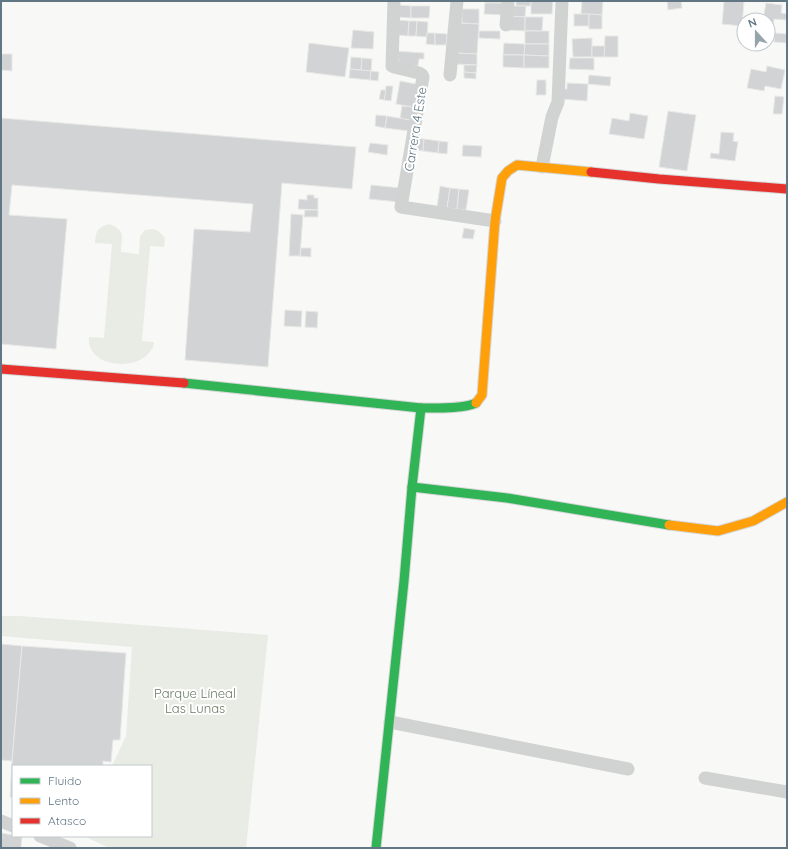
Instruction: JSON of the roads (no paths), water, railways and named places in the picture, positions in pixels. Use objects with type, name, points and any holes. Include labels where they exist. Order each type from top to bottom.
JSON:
[{"type":"street","name":"Carrera 4 Este","points":[[394,1],[392,66],[421,74],[423,77],[401,207],[495,221]]},
{"type":"street","points":[[450,75],[457,1]]},
{"type":"street","points":[[506,25],[508,1]]},
{"type":"street","points":[[542,167],[552,117],[558,102],[562,1]]},
{"type":"street","points":[[1,369],[162,381],[421,408],[472,405],[477,402],[482,394],[495,221],[502,178],[508,171],[517,165],[659,179],[787,189]]},
{"type":"street","points":[[376,848],[421,408]]},
{"type":"street","points":[[412,487],[507,498],[681,527],[718,531],[753,521],[787,502]]},
{"type":"street","points":[[390,722],[628,769]]},
{"type":"street","points":[[705,778],[787,792]]},
{"type":"street","points":[[1,821],[12,826]]},
{"type":"street","points":[[42,837],[70,848]]},
{"type":"park label","name":"Parque Líneal Las Lunas","points":[[195,700]]}]
